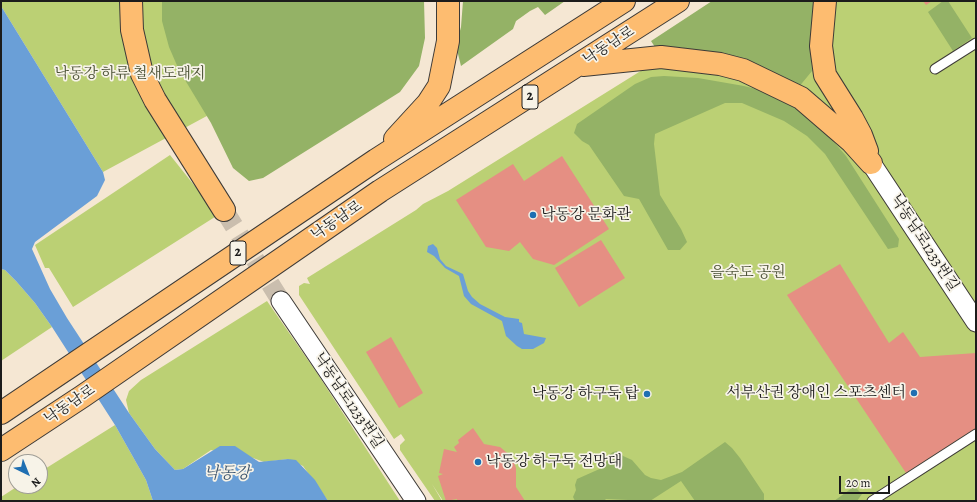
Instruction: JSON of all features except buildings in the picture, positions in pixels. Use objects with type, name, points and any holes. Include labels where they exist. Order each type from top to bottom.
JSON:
[{"type":"main road","points":[[131,1],[132,30],[142,74],[159,106],[224,210]]},
{"type":"main road","points":[[376,160],[428,103],[439,86],[448,41],[448,1]]},
{"type":"main road","name":"낙동남로","points":[[1,413],[376,160],[624,1]]},
{"type":"main road","name":"낙동남로","points":[[1,450],[83,396],[380,191],[678,1]]},
{"type":"main road","points":[[825,1],[821,46],[825,75],[861,135],[871,163]]},
{"type":"main road","points":[[578,66],[660,56],[720,64],[743,70],[802,98],[846,137],[871,163]]},
{"type":"street","name":"낙동남로1233번길","points":[[871,163],[976,322]]},
{"type":"street","name":"낙동남로1233번길","points":[[281,301],[416,501]]},
{"type":"lane","points":[[935,69],[976,43]]},
{"type":"lane","points":[[872,501],[976,434]]},
{"type":"green space","name":"낙동강 하류 철새도래지","points":[[1,1],[420,1],[103,172],[1,6]]},
{"type":"green space","points":[[162,1],[424,1],[425,38],[419,66],[400,92],[263,178],[249,181],[233,168],[211,123],[179,70],[169,47],[162,21]]},
{"type":"green space","points":[[463,1],[565,1],[545,15],[538,7],[530,11],[516,21],[513,29],[461,66],[456,46],[461,27]]},
{"type":"green space","points":[[712,1],[814,1],[810,44],[812,71],[798,88],[704,52],[679,47],[655,47],[651,41]]},
{"type":"green space","name":"을숙도 공원","points":[[753,1],[976,1],[976,501],[443,501],[432,484],[442,501],[435,501],[400,450],[400,445],[405,440],[401,434],[394,439],[299,295],[299,286],[304,283],[310,284],[307,278],[416,210],[423,204],[448,191]]},
{"type":"green space","points":[[943,1],[948,1],[972,38],[953,51],[928,12]]},
{"type":"green space","points":[[664,76],[698,78],[744,86],[756,89],[794,107],[821,127],[846,156],[899,239],[898,247],[888,249],[825,154],[807,136],[784,121],[742,103],[725,103],[655,134],[654,144],[660,195],[681,229],[687,242],[680,250],[668,250],[639,199],[624,196],[589,145],[582,141],[574,133],[577,124],[635,84],[651,77]]},
{"type":"green space","points":[[170,155],[218,215],[73,307],[49,268],[45,268],[35,245]]},
{"type":"green space","points":[[1,269],[5,270],[16,281],[35,303],[52,327],[1,361]]},
{"type":"green space","points":[[267,301],[317,373],[400,501],[328,501],[303,466],[288,459],[264,462],[253,458],[211,450],[183,469],[175,470],[155,449],[129,413],[126,400],[129,391],[141,380]]},
{"type":"green space","points":[[115,425],[146,480],[153,501],[1,501],[1,497],[8,492],[8,494],[48,494],[48,467]]},
{"type":"green space","points":[[725,442],[740,458],[764,494],[764,501],[695,501],[681,481],[650,501],[606,499],[604,501],[575,501],[573,497],[576,490],[575,485],[577,479],[604,467],[609,455],[613,452],[619,451],[623,456],[632,460],[645,475],[661,480],[682,472]]},
{"type":"green space","points":[[852,488],[856,488],[862,494],[857,501],[834,501]]},
{"type":"water","name":"낙동강","points":[[1,6],[103,172],[105,180],[97,196],[35,242],[32,249],[50,289],[67,318],[129,413],[155,449],[175,470],[183,469],[220,446],[235,446],[259,462],[288,459],[296,460],[315,480],[328,501],[153,501],[146,480],[115,425],[52,327],[35,303],[16,281],[5,270],[1,269]]},
{"type":"water","points":[[433,244],[437,248],[440,259],[446,266],[463,274],[468,291],[472,297],[480,304],[505,317],[519,319],[519,322],[522,323],[524,334],[546,338],[544,343],[533,349],[522,349],[517,346],[506,336],[502,321],[471,304],[464,296],[459,276],[445,268],[434,256],[427,252],[428,246]]},
{"type":"tunnel","points":[[224,210],[281,301]]},
{"type":"place","name":"낙동강 문화관","points":[[533,215]]},
{"type":"place","name":"서부산권 장애인 스포츠센터","points":[[914,393]]},
{"type":"place","name":"낙동강 하구둑 탑","points":[[647,394]]},
{"type":"place","name":"낙동강 하구둑 전망대","points":[[478,462]]}]
